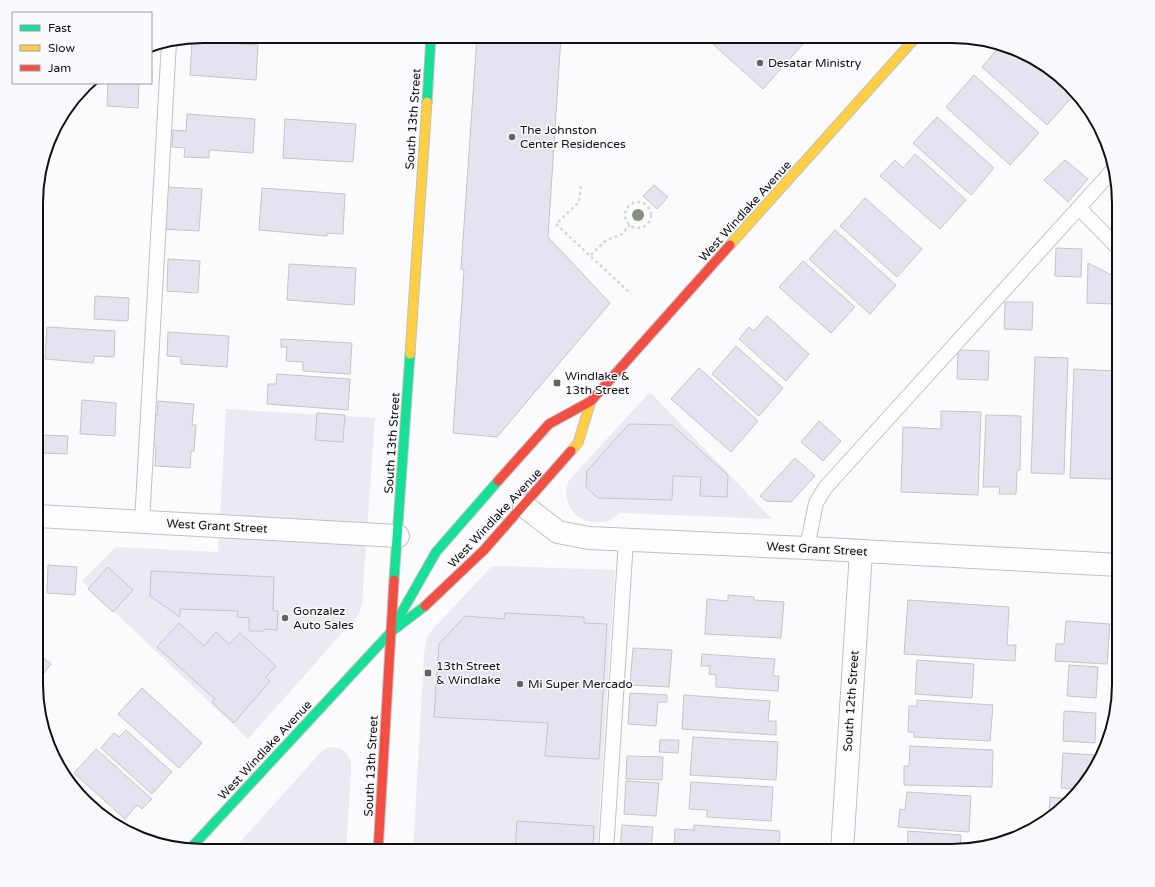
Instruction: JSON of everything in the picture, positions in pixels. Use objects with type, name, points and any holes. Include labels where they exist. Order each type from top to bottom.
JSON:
[{"type":"street","name":"South 13th Street","points":[[378,844],[391,632],[431,43]]},
{"type":"street","name":"West Windlake Avenue","points":[[391,632],[415,587],[436,552],[442,545],[549,424],[591,401],[911,43]]},
{"type":"street","name":"West Windlake Avenue","points":[[195,844],[391,632],[418,612],[451,582],[484,550],[524,506],[578,443],[591,401]]},
{"type":"street","name":"West Grant Street","points":[[524,506],[558,532],[589,538],[1112,565]]},
{"type":"street","name":"West Grant Street","points":[[43,516],[398,536]]},
{"type":"street","name":"South 12th Street","points":[[842,844],[861,551]]},
{"type":"lane","points":[[142,522],[169,47]]},
{"type":"lane","points":[[807,548],[816,503],[825,488],[1109,174]]},
{"type":"lane","points":[[1079,208],[1112,243]]},
{"type":"lane","points":[[606,844],[626,540]]},
{"type":"path","points":[[581,186],[579,202],[556,224],[591,255],[631,294]]},
{"type":"path","points":[[636,202],[640,202],[648,206],[652,218],[650,222],[643,228],[634,228],[630,226],[627,222],[625,214],[628,207],[636,202]]},
{"type":"path","points":[[591,255],[606,241],[622,234],[630,226]]},
{"type":"shaded area","points":[[650,392],[772,519],[620,513],[607,522],[596,522],[586,521],[577,516],[570,508],[567,500],[566,490],[569,480]]},
{"type":"shaded area","points":[[226,409],[375,418],[362,604],[359,614],[248,739],[82,581],[116,547],[218,552]]},
{"type":"shaded area","points":[[501,566],[615,570],[597,844],[413,844],[426,640],[432,630],[491,567]]},
{"type":"shaded area","points":[[330,747],[340,748],[347,754],[351,761],[346,844],[238,844],[322,751]]},
{"type":"building","points":[[192,43],[258,45],[256,80],[190,75]]},
{"type":"building","name":"The Johnston Center Residences","points":[[477,43],[561,43],[548,237],[610,303],[497,437],[453,433],[464,270],[461,269]]},
{"type":"building","name":"Desatar Ministry","points":[[712,43],[804,43],[763,89]]},
{"type":"building","points":[[997,50],[1013,55],[1041,70],[1072,98],[1047,125],[982,67]]},
{"type":"building","points":[[974,75],[1039,133],[1010,165],[946,107]]},
{"type":"building","points":[[108,84],[139,84],[138,108],[107,106]]},
{"type":"building","points":[[187,114],[255,119],[253,153],[209,150],[209,158],[184,157],[185,148],[172,147],[173,130],[186,131]]},
{"type":"building","points":[[937,117],[994,168],[971,195],[913,143]]},
{"type":"building","points":[[285,119],[356,124],[353,162],[283,158]]},
{"type":"building","points":[[915,154],[966,200],[940,229],[880,176],[895,160],[903,168]]},
{"type":"building","points":[[1065,160],[1088,179],[1068,202],[1044,180]]},
{"type":"building","points":[[654,185],[668,197],[657,209],[643,196]]},
{"type":"building","points":[[166,187],[202,189],[199,231],[163,229]]},
{"type":"building","points":[[262,188],[345,194],[343,234],[327,233],[327,236],[259,230]]},
{"type":"building","points":[[865,198],[922,249],[897,277],[840,226]]},
{"type":"building","points":[[835,230],[896,285],[870,314],[809,259]]},
{"type":"building","points":[[1056,248],[1082,249],[1081,277],[1055,276]]},
{"type":"building","points":[[168,259],[200,261],[198,293],[167,291]]},
{"type":"building","points":[[803,261],[855,307],[831,333],[779,287]]},
{"type":"building","points":[[1088,263],[1112,275],[1112,304],[1087,303]]},
{"type":"building","points":[[289,264],[356,268],[354,305],[287,300]]},
{"type":"building","points":[[95,296],[129,298],[128,321],[94,319]]},
{"type":"building","points":[[1005,302],[1033,302],[1032,330],[1004,329]]},
{"type":"building","points":[[767,316],[809,354],[786,381],[739,339],[749,327],[754,331]]},
{"type":"building","points":[[47,327],[115,331],[114,357],[94,356],[93,363],[45,359]]},
{"type":"building","points":[[168,332],[229,336],[227,367],[181,364],[181,357],[167,356]]},
{"type":"building","points":[[281,339],[352,343],[350,374],[303,371],[303,362],[286,361],[287,347],[281,347]]},
{"type":"building","points":[[736,346],[783,388],[759,416],[712,374]]},
{"type":"building","points":[[958,350],[989,351],[988,380],[957,379]]},
{"type":"building","points":[[1035,357],[1068,358],[1064,474],[1031,473]]},
{"type":"building","points":[[699,368],[758,421],[731,452],[671,399]]},
{"type":"building","points":[[1074,369],[1112,371],[1112,479],[1070,478]]},
{"type":"building","points":[[277,374],[350,379],[348,410],[267,404],[268,384],[276,384]]},
{"type":"building","points":[[82,400],[116,403],[115,436],[80,434]]},
{"type":"building","points":[[158,401],[194,404],[192,425],[196,425],[194,451],[191,451],[190,468],[155,466],[156,446],[153,446],[155,416],[157,416]]},
{"type":"building","points":[[941,411],[981,412],[978,495],[901,492],[903,427],[941,429]]},
{"type":"building","points":[[317,413],[345,415],[343,442],[315,440]]},
{"type":"building","points":[[986,415],[1021,416],[1020,470],[1017,470],[1016,494],[999,494],[1000,487],[983,487]]},
{"type":"building","points":[[819,421],[841,441],[823,461],[801,442]]},
{"type":"building","points":[[629,424],[672,425],[728,475],[727,497],[700,496],[701,477],[673,476],[672,500],[598,498],[586,487],[587,471]]},
{"type":"building","points":[[43,435],[68,436],[67,454],[43,453]]},
{"type":"building","points":[[795,458],[815,476],[791,502],[766,501],[760,496]]},
{"type":"building","points":[[48,565],[77,567],[75,595],[47,593]]},
{"type":"building","points":[[108,567],[133,590],[113,612],[88,589]]},
{"type":"building","points":[[151,571],[274,577],[273,611],[278,611],[277,630],[264,629],[264,631],[249,631],[249,618],[237,617],[238,611],[180,609],[180,617],[150,596]]},
{"type":"building","points":[[728,595],[754,597],[754,600],[784,602],[781,638],[705,634],[707,599],[728,601]]},
{"type":"building","points":[[908,600],[1009,607],[1007,645],[1016,645],[1015,661],[904,654]]},
{"type":"building","points":[[505,613],[584,617],[584,623],[607,624],[599,759],[545,756],[548,723],[434,717],[439,644],[465,616],[504,619]]},
{"type":"building","points":[[1066,621],[1110,624],[1107,664],[1055,661],[1056,644],[1064,644]]},
{"type":"building","points":[[179,623],[204,646],[216,632],[229,644],[240,633],[276,666],[266,677],[270,681],[234,723],[212,702],[215,699],[157,647]]},
{"type":"building","points":[[633,648],[672,650],[669,687],[630,685]]},
{"type":"building","points":[[702,654],[775,659],[773,676],[779,676],[778,691],[716,687],[716,675],[709,674],[710,666],[701,666]]},
{"type":"building","points":[[43,658],[51,664],[43,674]]},
{"type":"building","points":[[917,660],[974,664],[972,698],[915,694]]},
{"type":"building","points":[[1069,665],[1098,667],[1096,698],[1067,696]]},
{"type":"building","points":[[142,688],[202,743],[179,768],[118,714]]},
{"type":"building","points":[[630,693],[667,695],[667,702],[658,702],[656,726],[628,724]]},
{"type":"building","points":[[684,695],[770,701],[768,721],[776,721],[776,735],[682,729]]},
{"type":"building","points":[[917,700],[993,705],[990,741],[914,737],[914,732],[908,732],[909,706],[917,706]]},
{"type":"building","points":[[1064,711],[1096,713],[1095,743],[1063,741]]},
{"type":"building","points":[[126,730],[172,772],[152,794],[101,748],[114,733],[119,737]]},
{"type":"building","points":[[693,737],[778,742],[776,780],[690,775]]},
{"type":"building","points":[[660,740],[679,740],[678,753],[659,752]]},
{"type":"building","points":[[910,746],[993,750],[992,787],[904,785],[904,766],[909,766]]},
{"type":"building","points":[[96,749],[152,799],[142,809],[137,805],[125,819],[74,773]]},
{"type":"building","points":[[1063,753],[1095,755],[1085,773],[1072,789],[1061,788]]},
{"type":"building","points":[[627,756],[663,757],[662,780],[626,779]]},
{"type":"building","points":[[626,781],[659,783],[656,816],[624,814]]},
{"type":"building","points":[[691,782],[773,787],[771,821],[707,817],[707,810],[689,809]]},
{"type":"building","points":[[85,792],[109,814],[90,797]]},
{"type":"building","points":[[907,792],[971,796],[969,832],[898,827],[900,809],[905,810]]},
{"type":"building","points":[[1050,797],[1064,798],[1057,804],[1049,811]]},
{"type":"building","points":[[517,821],[594,826],[593,844],[515,844]]},
{"type":"building","points":[[622,825],[653,827],[652,844],[620,844]]},
{"type":"building","points":[[694,825],[780,831],[779,844],[674,844],[675,829],[694,830]]},
{"type":"building","points":[[908,831],[961,835],[960,844],[907,844]]},
{"type":"traffic: fast","points":[[427,102],[431,43]]},
{"type":"traffic: fast","points":[[394,580],[410,354]]},
{"type":"traffic: fast","points":[[395,624],[436,552],[498,481]]},
{"type":"traffic: fast","points":[[195,844],[391,632],[425,606]]},
{"type":"traffic: slow","points":[[730,245],[911,43]]},
{"type":"traffic: slow","points":[[410,354],[427,102]]},
{"type":"traffic: slow","points":[[571,451],[578,443],[591,401]]},
{"type":"traffic: jam","points":[[498,481],[549,424],[591,401],[730,245]]},
{"type":"traffic: jam","points":[[425,606],[484,550],[571,451]]},
{"type":"traffic: jam","points":[[378,844],[394,580]]},
{"type":"place","name":"Desatar Ministry","points":[[760,63]]},
{"type":"place","name":"The Johnston Center Residences","points":[[512,137]]},
{"type":"place","name":"Windlake & 13th Street","points":[[557,383]]},
{"type":"place","name":"Gonzalez Auto Sales","points":[[285,618]]},
{"type":"place","name":"13th Street & Windlake","points":[[428,673]]},
{"type":"place","name":"Mi Super Mercado","points":[[520,684]]}]
